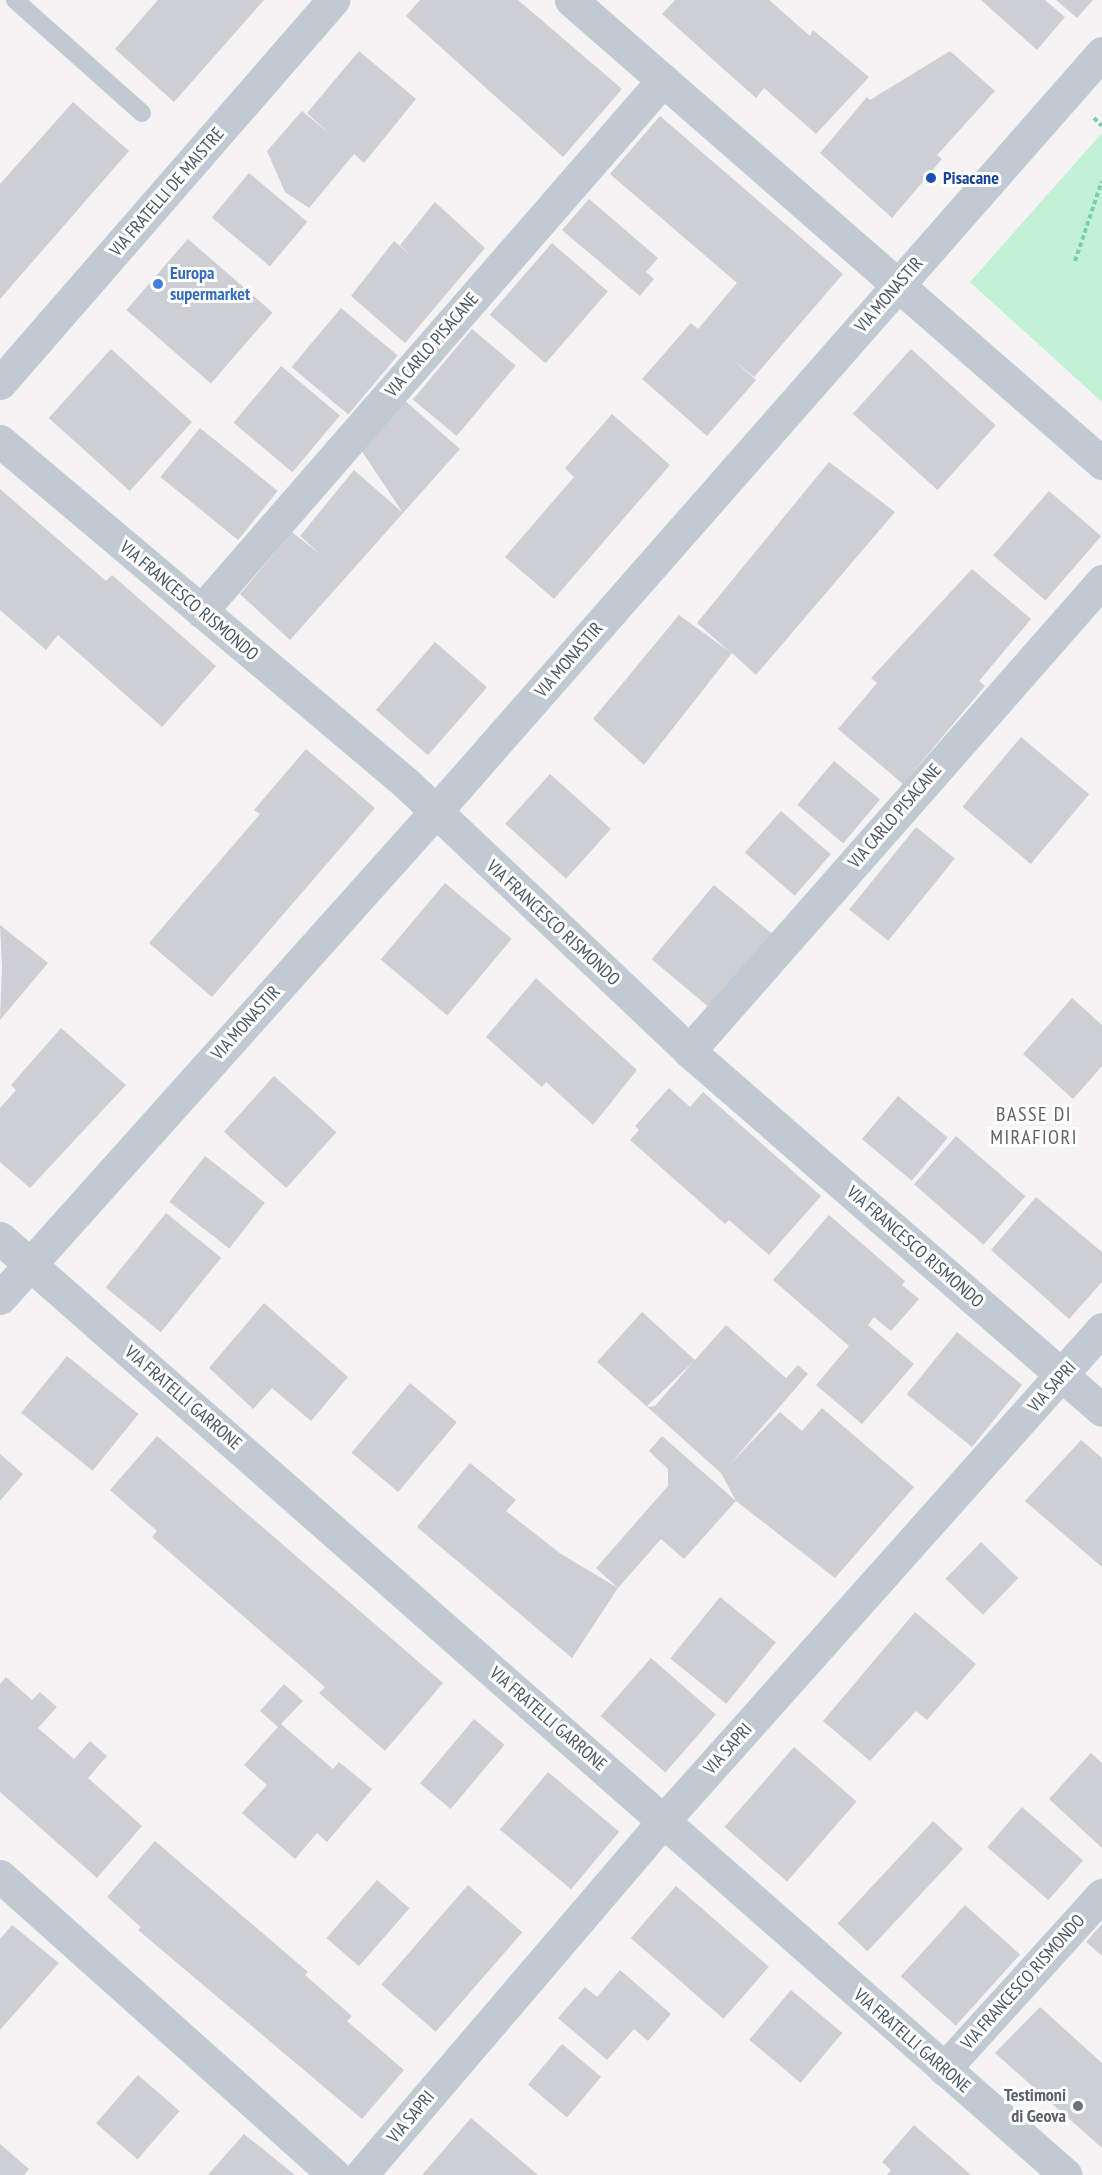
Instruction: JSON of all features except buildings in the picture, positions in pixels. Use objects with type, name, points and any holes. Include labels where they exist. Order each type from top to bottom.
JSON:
[{"type":"street","name":"VIA FRATELLI DE MAISTRE","points":[[0,383],[333,0]]},
{"type":"street","points":[[571,0],[1102,463]]},
{"type":"street","name":"VIA MONASTIR","points":[[30,1263],[436,811],[1102,53]]},
{"type":"street","name":"VIA CARLO PISACANE","points":[[201,611],[663,80]]},
{"type":"street","name":"VIA FRANCESCO RISMONDO","points":[[0,441],[436,811],[689,1051],[1102,1410]]},
{"type":"street","name":"VIA CARLO PISACANE","points":[[689,1051],[1102,581]]},
{"type":"street","name":"VIA FRATELLI GARRONE","points":[[0,1238],[1066,2175]]},
{"type":"street","points":[[0,1298],[30,1263]]},
{"type":"street","name":"VIA SAPRI","points":[[361,2175],[664,1820],[1102,1329]]},
{"type":"street","points":[[0,1876],[335,2175]]},
{"type":"street","name":"VIA FRANCESCO RISMONDO","points":[[944,2069],[1102,1895]]},
{"type":"lane","points":[[15,0],[142,113]]},
{"type":"path","points":[[1074,261],[1102,181]]},
{"type":"green space","points":[[1102,133],[1102,402],[970,282]]},
{"type":"place","name":"Pisacane","points":[[931,178]]},
{"type":"place","name":"Europa supermarket","points":[[158,284]]},
{"type":"place","name":"Testimoni di Geova","points":[[1078,2106]]},
{"type":"district","name":"BASSE DI MIRAFIORI","points":[[1034,1126]]}]
